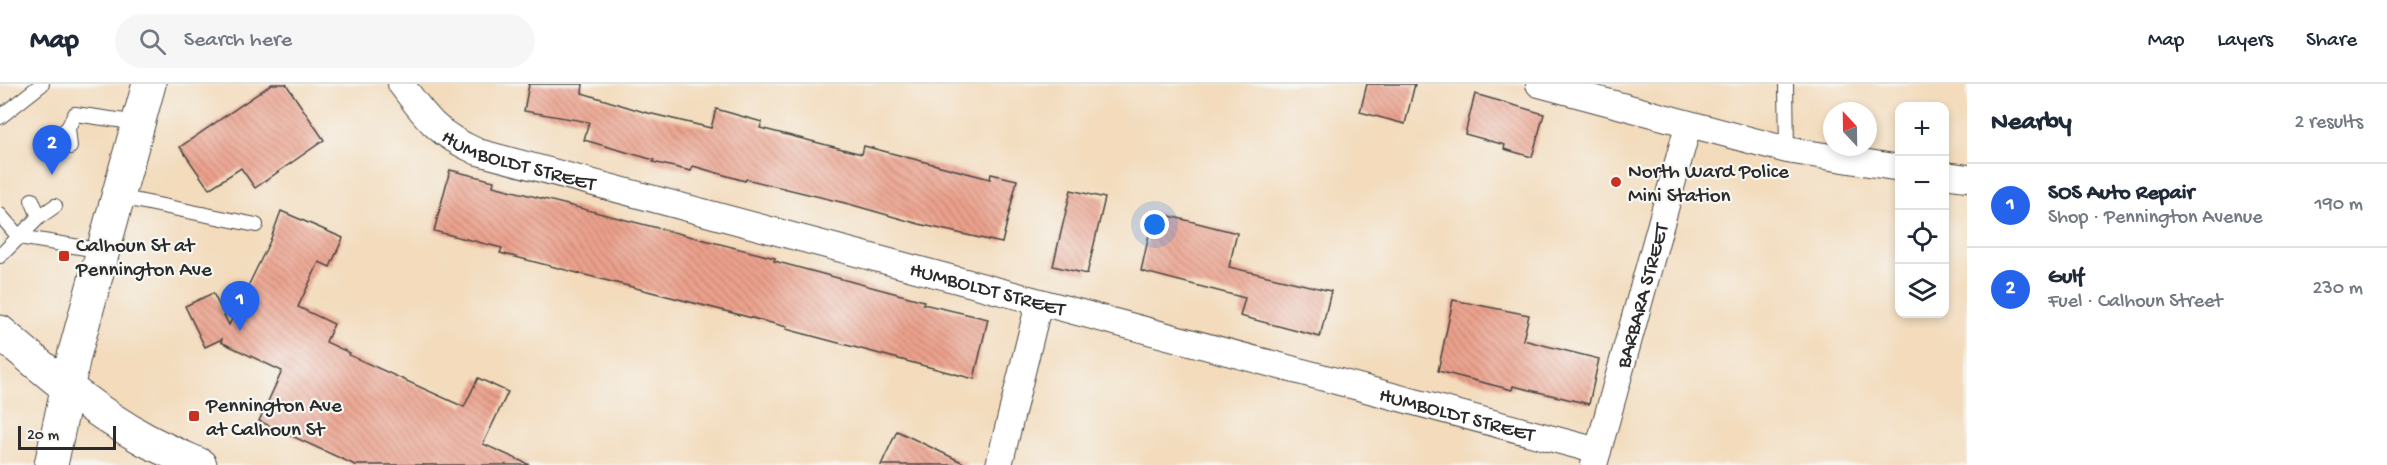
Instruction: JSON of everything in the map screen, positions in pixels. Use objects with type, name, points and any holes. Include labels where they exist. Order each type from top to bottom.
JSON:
[{"type":"main road","points":[[51,465],[67,388],[149,84]]},
{"type":"main road","points":[[0,332],[67,388],[146,440],[200,465]]},
{"type":"street","name":"HUMBOLDT STREET","points":[[401,84],[432,124],[449,139],[478,152],[1039,303],[1298,369],[1596,458]]},
{"type":"street","points":[[1539,84],[1688,126],[1787,150],[1895,167]]},
{"type":"street","name":"BARBARA STREET","points":[[1596,458],[1688,126]]},
{"type":"street","points":[[1949,176],[1967,178]]},
{"type":"street","points":[[999,465],[1039,303]]},
{"type":"lane","points":[[0,117],[42,84]]},
{"type":"lane","points":[[1786,84],[1787,150]]},
{"type":"lane","points":[[50,142],[68,128],[75,114],[139,123]]},
{"type":"lane","points":[[68,128],[70,147]]},
{"type":"lane","points":[[119,197],[256,225]]},
{"type":"lane","points":[[32,200],[39,217]]},
{"type":"lane","points":[[0,256],[39,217],[55,206]]},
{"type":"lane","points":[[0,215],[19,237],[104,251]]},
{"type":"building","points":[[272,84],[286,84],[324,140],[255,188],[241,168],[209,189],[180,147]]},
{"type":"building","points":[[529,84],[583,84],[582,93],[644,112],[711,128],[716,109],[762,122],[760,128],[862,154],[864,146],[990,179],[991,174],[1017,180],[1002,243],[746,179],[745,181],[693,166],[691,171],[653,162],[654,160],[584,140],[589,122],[524,111]]},
{"type":"building","points":[[1367,84],[1415,84],[1405,124],[1360,112]]},
{"type":"building","points":[[1475,94],[1544,114],[1532,157],[1504,149],[1505,145],[1465,134]]},
{"type":"building","points":[[450,170],[494,181],[493,186],[775,258],[774,261],[924,301],[923,304],[988,319],[974,379],[786,329],[787,327],[500,253],[502,248],[434,231]]},
{"type":"building","points":[[1071,190],[1105,198],[1087,274],[1053,266]]},
{"type":"building","points":[[281,211],[343,238],[330,267],[319,262],[298,307],[334,324],[326,342],[350,353],[349,355],[464,407],[478,378],[508,392],[483,444],[530,465],[355,465],[259,421],[282,371],[221,342],[222,339],[205,347],[185,306],[213,293],[229,325],[270,241]]},
{"type":"building","points":[[1154,212],[1237,233],[1229,267],[1331,291],[1320,337],[1240,316],[1245,298],[1141,271]]},
{"type":"building","points":[[1453,300],[1529,315],[1523,340],[1599,359],[1589,404],[1513,386],[1512,390],[1438,371]]},
{"type":"building","points":[[897,431],[968,465],[881,465]]},
{"type":"place","name":"Gulf","points":[[52,175]]},
{"type":"place","name":"North Ward Police Mini Station","points":[[1616,182]]},
{"type":"place","name":"Calhoun St at Pennington Ave","points":[[64,256]]},
{"type":"place","name":"SOS Auto Repair","points":[[240,331]]},
{"type":"place","name":"Pennington Ave at Calhoun St","points":[[194,416]]}]
